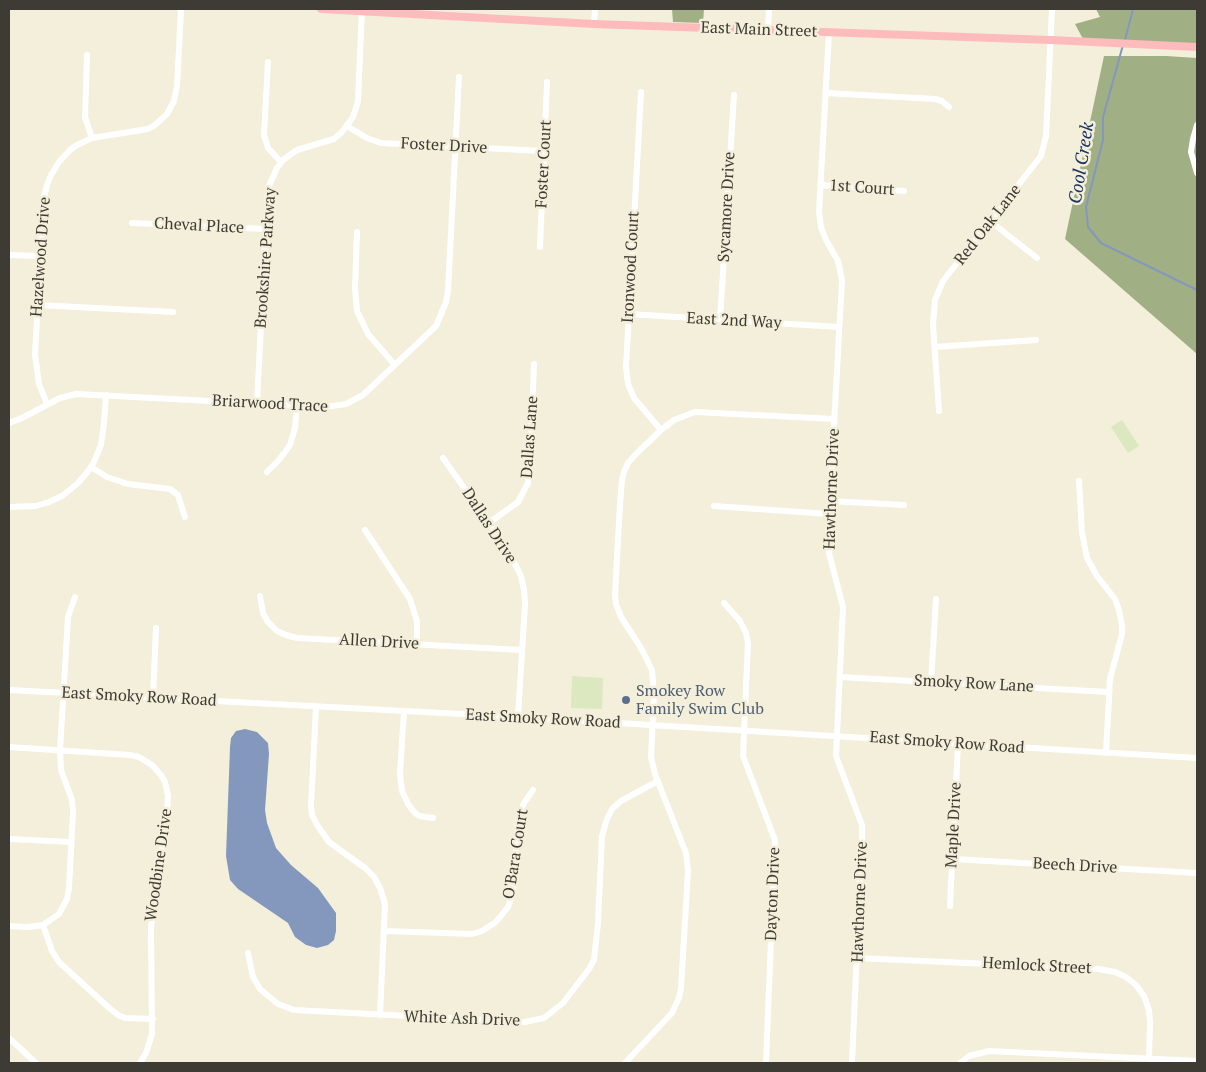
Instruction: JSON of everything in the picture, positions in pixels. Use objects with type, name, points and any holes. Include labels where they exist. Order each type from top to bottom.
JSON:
[{"type":"main road","name":"East Main Street","points":[[321,9],[594,24],[1051,40],[1197,48]]},
{"type":"street","name":"Hazelwood Drive","points":[[48,404],[39,384],[35,355],[44,197],[51,175],[70,150],[92,138],[148,129],[167,114],[174,101],[176,86],[181,9]]},
{"type":"street","points":[[594,24],[595,9]]},
{"type":"street","points":[[768,31],[769,9]]},
{"type":"street","name":"Red Oak Lane","points":[[939,411],[933,312],[939,289],[943,281],[1041,156],[1044,145],[1052,9]]},
{"type":"street","name":"Brookshire Parkway","points":[[257,403],[268,188],[281,162],[297,150],[334,139],[353,117],[358,101],[362,10]]},
{"type":"street","name":"Hawthorne Drive","points":[[830,32],[819,212],[821,227],[826,240],[842,270],[828,514],[828,543],[842,607],[836,756],[862,825],[852,1063]]},
{"type":"street","points":[[87,55],[85,117],[92,138]]},
{"type":"street","points":[[268,62],[264,135],[268,148],[281,162]]},
{"type":"street","name":"Briarwood Trace","points":[[9,423],[68,395],[86,394],[330,407],[346,404],[363,395],[436,326],[446,302],[459,77]]},
{"type":"street","name":"Foster Court","points":[[540,247],[547,82]]},
{"type":"street","name":"Ironwood Court","points":[[641,92],[626,367],[628,384],[634,398],[661,430]]},
{"type":"street","points":[[826,94],[935,99],[942,101],[949,107]]},
{"type":"street","name":"Sycamore Drive","points":[[720,320],[734,95]]},
{"type":"street","points":[[1197,125],[1192,139],[1191,152],[1197,173]]},
{"type":"street","name":"Foster Drive","points":[[347,126],[367,138],[381,142],[544,151]]},
{"type":"street","name":"1st Court","points":[[820,185],[904,191]]},
{"type":"street","points":[[990,221],[1037,258]]},
{"type":"street","name":"Cheval Place","points":[[132,223],[266,229]]},
{"type":"street","points":[[357,232],[356,311],[368,334],[395,365]]},
{"type":"street","points":[[9,254],[40,256]]},
{"type":"street","points":[[38,305],[174,312]]},
{"type":"street","name":"East 2nd Way","points":[[629,314],[839,327]]},
{"type":"street","points":[[935,346],[1036,340]]},
{"type":"street","name":"Dallas Lane","points":[[489,523],[518,502],[528,483],[534,364]]},
{"type":"street","points":[[9,507],[36,506],[49,502],[62,496],[77,484],[98,455],[103,436],[106,395]]},
{"type":"street","points":[[267,472],[283,456],[290,445],[295,428],[296,406]]},
{"type":"street","points":[[625,1063],[672,1013],[676,1006],[681,988],[687,860],[682,841],[658,781],[651,757],[654,686],[652,670],[641,648],[621,617],[616,604],[622,480],[628,463],[661,430],[674,420],[695,412],[834,419]]},
{"type":"street","name":"Dallas Drive","points":[[443,458],[489,523],[521,576],[525,604],[518,717]]},
{"type":"street","points":[[91,467],[107,477],[122,483],[170,489],[178,495],[185,517]]},
{"type":"street","points":[[1079,481],[1082,532],[1087,558],[1097,576],[1115,599],[1121,618],[1122,634],[1111,672],[1108,692],[1106,753]]},
{"type":"street","points":[[829,501],[904,505]]},
{"type":"street","points":[[714,506],[828,514]]},
{"type":"street","points":[[365,530],[410,599],[417,621],[417,645]]},
{"type":"street","name":"Allen Drive","points":[[260,596],[263,613],[268,622],[277,631],[297,638],[522,650]]},
{"type":"street","points":[[9,926],[28,927],[43,925],[59,914],[67,899],[72,800],[61,770],[60,750],[68,617],[75,597]]},
{"type":"street","points":[[931,682],[936,599]]},
{"type":"street","name":"Dayton Drive","points":[[724,603],[740,621],[746,633],[748,643],[744,761],[775,840],[766,1063]]},
{"type":"street","points":[[152,698],[156,628]]},
{"type":"street","name":"Smoky Row Lane","points":[[840,677],[1108,692]]},
{"type":"street","name":"East Smoky Row Road","points":[[9,690],[518,717],[1197,758]]},
{"type":"street","points":[[316,707],[312,816],[329,842],[365,868],[374,877],[385,904],[380,1015]]},
{"type":"street","points":[[404,712],[400,774],[402,791],[414,812],[419,816],[433,818]]},
{"type":"street","name":"Maple Drive","points":[[950,906],[958,744]]},
{"type":"street","name":"Woodbine Drive","points":[[9,747],[139,757],[147,760],[157,769],[167,789],[168,814],[151,927],[153,1019],[150,1043],[140,1063]]},
{"type":"street","name":"White Ash Drive","points":[[248,953],[253,977],[260,989],[266,996],[285,1008],[302,1011],[525,1022],[544,1018],[556,1010],[589,969],[596,953],[602,836],[607,819],[612,809],[621,801],[658,781]]},
{"type":"street","name":"O'Bara Court","points":[[385,931],[472,934],[482,931],[496,922],[508,907],[513,894],[518,819],[524,803],[533,790]]},
{"type":"street","points":[[9,839],[71,842]]},
{"type":"street","name":"Beech Drive","points":[[952,859],[1197,873]]},
{"type":"street","points":[[43,925],[52,952],[59,962],[108,1007],[125,1018],[153,1019]]},
{"type":"street","name":"Hemlock Street","points":[[857,958],[1115,972],[1126,977],[1136,985],[1144,996],[1149,1010],[1150,1022],[1149,1058]]},
{"type":"street","points":[[9,1038],[36,1063]]},
{"type":"street","points":[[960,1063],[969,1056],[989,1051],[1197,1061]]},
{"type":"green space","points":[[672,9],[704,9],[703,23],[673,22]]},
{"type":"green space","points":[[1096,9],[1197,9],[1197,45],[1083,39],[1075,24],[1100,17]]},
{"type":"green space","points":[[1104,56],[1197,58],[1197,354],[1065,239]]},
{"type":"green space","points":[[1122,420],[1139,446],[1128,453],[1111,427]]},
{"type":"green space","points":[[572,676],[603,678],[602,709],[571,708]]},
{"type":"water","points":[[245,729],[257,732],[268,743],[265,810],[267,823],[276,848],[291,865],[318,888],[336,913],[334,940],[328,945],[317,948],[306,945],[295,937],[288,923],[238,889],[230,880],[226,856],[230,747],[231,738],[236,731]]},
{"type":"waterway","name":"Cool Creek","points":[[1125,40],[1133,9]]},
{"type":"waterway","name":"Cool Creek","points":[[1123,45],[1103,117],[1103,140],[1086,207],[1088,227],[1101,243],[1197,290]]},
{"type":"place","name":"Smokey Row Family Swim Club","points":[[626,700]]}]
